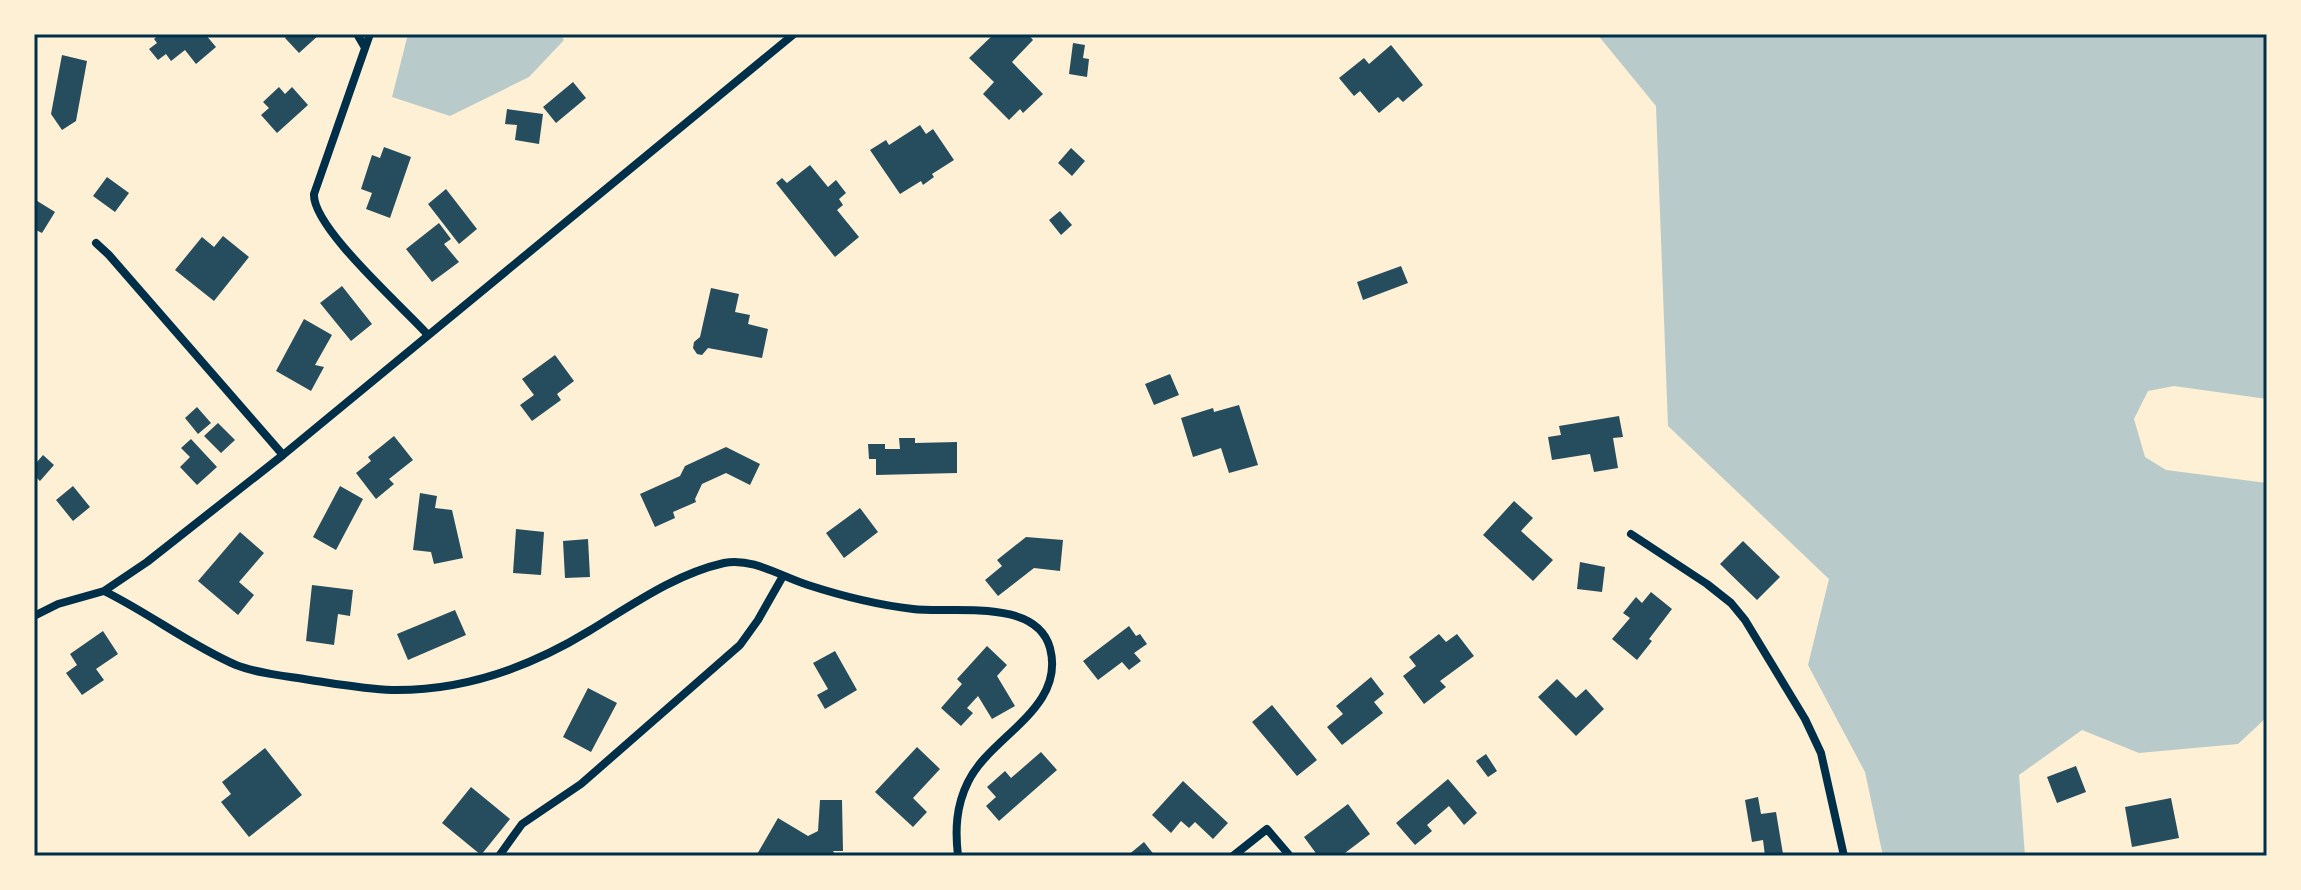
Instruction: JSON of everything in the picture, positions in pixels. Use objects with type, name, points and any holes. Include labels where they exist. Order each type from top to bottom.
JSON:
[{"type":"street","points":[[357,34],[364,46]]},
{"type":"street","points":[[370,34],[314,194],[314,204],[336,239],[428,335]]},
{"type":"street","points":[[34,616],[58,604],[104,591],[147,562],[283,455],[794,34]]},
{"type":"street","points":[[96,243],[283,455]]},
{"type":"street","points":[[1631,534],[1707,584],[1731,603],[1745,620],[1805,719],[1821,753],[1844,856]]},
{"type":"street","points":[[104,591],[136,606],[239,666],[264,673],[392,690],[459,684],[515,669],[586,633],[647,595],[694,572],[723,563],[749,563],[853,597],[915,610],[999,611],[1029,623],[1048,642],[1051,676],[1041,702],[983,759],[967,784],[956,826],[958,856]]},
{"type":"street","points":[[499,856],[522,824],[581,784],[740,645],[783,576]]},
{"type":"street","points":[[1233,856],[1267,829],[1290,856]]},
{"type":"shaded area","points":[[408,34],[560,34],[564,40],[529,77],[450,116],[392,97]]},
{"type":"shaded area","points":[[1597,34],[2267,34],[2267,399],[2174,386],[2148,391],[2134,419],[2145,457],[2166,470],[2267,483],[2267,717],[2238,744],[2139,753],[2082,730],[2019,775],[2025,856],[1883,856],[1865,772],[1808,665],[1829,579],[1668,426],[1656,106]]},
{"type":"building","points":[[160,34],[205,34],[216,47],[196,64],[185,50],[171,61],[166,54],[158,60],[149,49],[157,43],[154,39]]},
{"type":"building","points":[[289,34],[320,34],[299,53],[285,38]]},
{"type":"building","points":[[994,34],[1028,34],[1033,40],[1012,62],[1043,94],[1023,113],[1020,109],[1009,120],[983,94],[994,82],[969,58]]},
{"type":"building","points":[[1073,43],[1085,45],[1083,58],[1089,59],[1087,77],[1069,74]]},
{"type":"building","points":[[1391,45],[1423,85],[1403,102],[1398,97],[1379,113],[1360,91],[1354,96],[1339,78],[1364,58],[1369,64]]},
{"type":"building","points":[[62,55],[87,61],[76,121],[62,130],[51,114]]},
{"type":"building","points":[[573,82],[586,98],[556,123],[543,107]]},
{"type":"building","points":[[279,87],[285,94],[292,87],[308,105],[277,133],[261,115],[269,108],[263,102]]},
{"type":"building","points":[[507,109],[543,114],[539,144],[515,140],[517,125],[505,124]]},
{"type":"building","points":[[920,125],[926,134],[933,129],[954,160],[932,174],[934,177],[923,185],[921,181],[900,194],[870,150],[886,140],[889,145]]},
{"type":"building","points":[[384,147],[411,157],[390,218],[366,209],[372,193],[361,189],[372,155],[380,158]]},
{"type":"building","points":[[1071,148],[1085,161],[1072,176],[1058,163]]},
{"type":"building","points":[[810,165],[828,187],[836,180],[846,193],[839,199],[843,205],[837,210],[859,237],[835,257],[776,183],[782,178],[787,183]]},
{"type":"building","points":[[107,177],[129,193],[115,212],[93,196]]},
{"type":"building","points":[[446,189],[477,229],[459,244],[428,204]]},
{"type":"building","points":[[34,199],[55,212],[42,233],[34,229]]},
{"type":"building","points":[[1060,211],[1072,225],[1061,235],[1049,220]]},
{"type":"building","points":[[439,223],[451,239],[444,244],[459,262],[432,282],[406,249]]},
{"type":"building","points":[[223,236],[249,257],[214,301],[175,270],[202,237],[214,247]]},
{"type":"building","points":[[1401,266],[1408,283],[1363,300],[1357,282]]},
{"type":"building","points":[[342,286],[372,324],[351,341],[320,303]]},
{"type":"building","points":[[711,288],[739,294],[735,312],[750,315],[748,324],[768,329],[762,358],[708,348],[702,355],[697,354],[693,348],[694,342],[700,337]]},
{"type":"building","points":[[304,319],[332,335],[315,365],[324,367],[311,391],[276,371]]},
{"type":"building","points":[[555,355],[574,381],[557,394],[561,400],[532,421],[520,405],[534,395],[522,379]]},
{"type":"building","points":[[1170,374],[1179,395],[1154,405],[1145,384]]},
{"type":"building","points":[[1239,405],[1258,465],[1229,473],[1221,448],[1193,457],[1181,418],[1213,408],[1214,412]]},
{"type":"building","points":[[197,407],[211,423],[198,434],[185,418]]},
{"type":"building","points":[[1619,416],[1623,437],[1613,438],[1618,468],[1594,472],[1590,454],[1552,460],[1548,437],[1561,435],[1559,426]]},
{"type":"building","points":[[218,423],[235,440],[221,453],[204,436]]},
{"type":"building","points":[[394,436],[413,460],[389,479],[394,484],[376,499],[356,473],[371,461],[368,457]]},
{"type":"building","points":[[899,438],[915,438],[915,443],[957,442],[957,473],[876,475],[876,459],[869,459],[868,444],[885,444],[885,449],[900,449]]},
{"type":"building","points":[[191,439],[217,467],[197,485],[180,467],[190,457],[181,448]]},
{"type":"building","points":[[726,447],[760,464],[750,485],[726,473],[702,484],[696,502],[673,512],[675,518],[655,527],[640,494],[680,476],[685,466]]},
{"type":"building","points":[[43,455],[54,465],[40,481],[34,475],[34,459],[37,462]]},
{"type":"building","points":[[73,486],[90,507],[73,521],[56,500]]},
{"type":"building","points":[[340,486],[363,499],[336,550],[313,537]]},
{"type":"building","points":[[420,493],[437,496],[435,508],[452,510],[463,558],[434,564],[431,552],[413,550]]},
{"type":"building","points":[[1514,501],[1533,518],[1521,531],[1553,560],[1533,581],[1483,535]]},
{"type":"building","points":[[860,508],[878,532],[844,558],[826,533]]},
{"type":"building","points":[[516,529],[544,532],[541,575],[513,573]]},
{"type":"building","points":[[240,532],[264,553],[239,582],[254,595],[238,615],[198,581]]},
{"type":"building","points":[[1026,537],[1063,540],[1060,571],[1034,568],[998,596],[985,580],[1002,566],[997,560]]},
{"type":"building","points":[[588,539],[590,577],[565,578],[563,541]]},
{"type":"building","points":[[1743,541],[1780,577],[1757,600],[1720,564]]},
{"type":"building","points":[[1580,562],[1605,567],[1602,592],[1577,589]]},
{"type":"building","points":[[312,585],[353,590],[350,616],[338,614],[334,645],[306,641]]},
{"type":"building","points":[[1651,592],[1672,609],[1637,660],[1612,639],[1630,618],[1623,613],[1636,597],[1642,603]]},
{"type":"building","points":[[455,610],[466,635],[408,660],[397,634]]},
{"type":"building","points":[[1129,626],[1147,644],[1134,653],[1141,661],[1129,670],[1122,662],[1098,680],[1083,661]]},
{"type":"building","points":[[103,631],[118,654],[96,669],[104,680],[82,695],[66,673],[77,665],[70,654]]},
{"type":"building","points":[[1439,634],[1446,642],[1457,634],[1474,656],[1440,681],[1446,687],[1424,704],[1403,676],[1416,666],[1409,657]]},
{"type":"building","points":[[987,646],[1007,665],[997,676],[1015,706],[992,719],[978,696],[967,708],[973,713],[961,726],[941,708],[962,684],[957,679]]},
{"type":"building","points":[[835,651],[857,690],[825,709],[817,695],[828,689],[813,663]]},
{"type":"building","points":[[1371,677],[1384,694],[1374,702],[1383,713],[1342,745],[1327,727],[1343,714],[1336,706]]},
{"type":"building","points":[[1557,679],[1576,698],[1586,689],[1604,709],[1576,736],[1538,697]]},
{"type":"building","points":[[588,688],[617,703],[591,752],[563,737]]},
{"type":"building","points":[[1272,705],[1317,760],[1297,776],[1252,722]]},
{"type":"building","points":[[917,747],[940,769],[913,798],[927,812],[913,827],[875,792]]},
{"type":"building","points":[[265,748],[302,795],[249,837],[221,802],[231,794],[222,782]]},
{"type":"building","points":[[1041,752],[1057,770],[999,821],[986,806],[996,797],[987,787],[1005,771],[1011,778]]},
{"type":"building","points":[[1486,754],[1497,771],[1488,777],[1476,761]]},
{"type":"building","points":[[2076,766],[2086,792],[2057,803],[2047,777]]},
{"type":"building","points":[[1448,779],[1477,813],[1464,825],[1449,806],[1427,825],[1432,831],[1415,845],[1396,823]]},
{"type":"building","points":[[1183,781],[1228,823],[1213,839],[1195,822],[1189,828],[1181,821],[1171,833],[1152,815]]},
{"type":"building","points":[[471,787],[510,819],[481,855],[442,823]]},
{"type":"building","points":[[1758,797],[1761,814],[1776,812],[1783,854],[1765,856],[1763,840],[1752,842],[1745,800]]},
{"type":"building","points":[[2171,798],[2179,838],[2132,847],[2125,807]]},
{"type":"building","points":[[820,800],[842,800],[843,851],[833,851],[836,856],[756,856],[778,818],[808,836],[818,831]]},
{"type":"building","points":[[1348,804],[1370,834],[1341,856],[1318,856],[1304,837]]},
{"type":"building","points":[[1144,842],[1155,856],[1127,856]]}]
